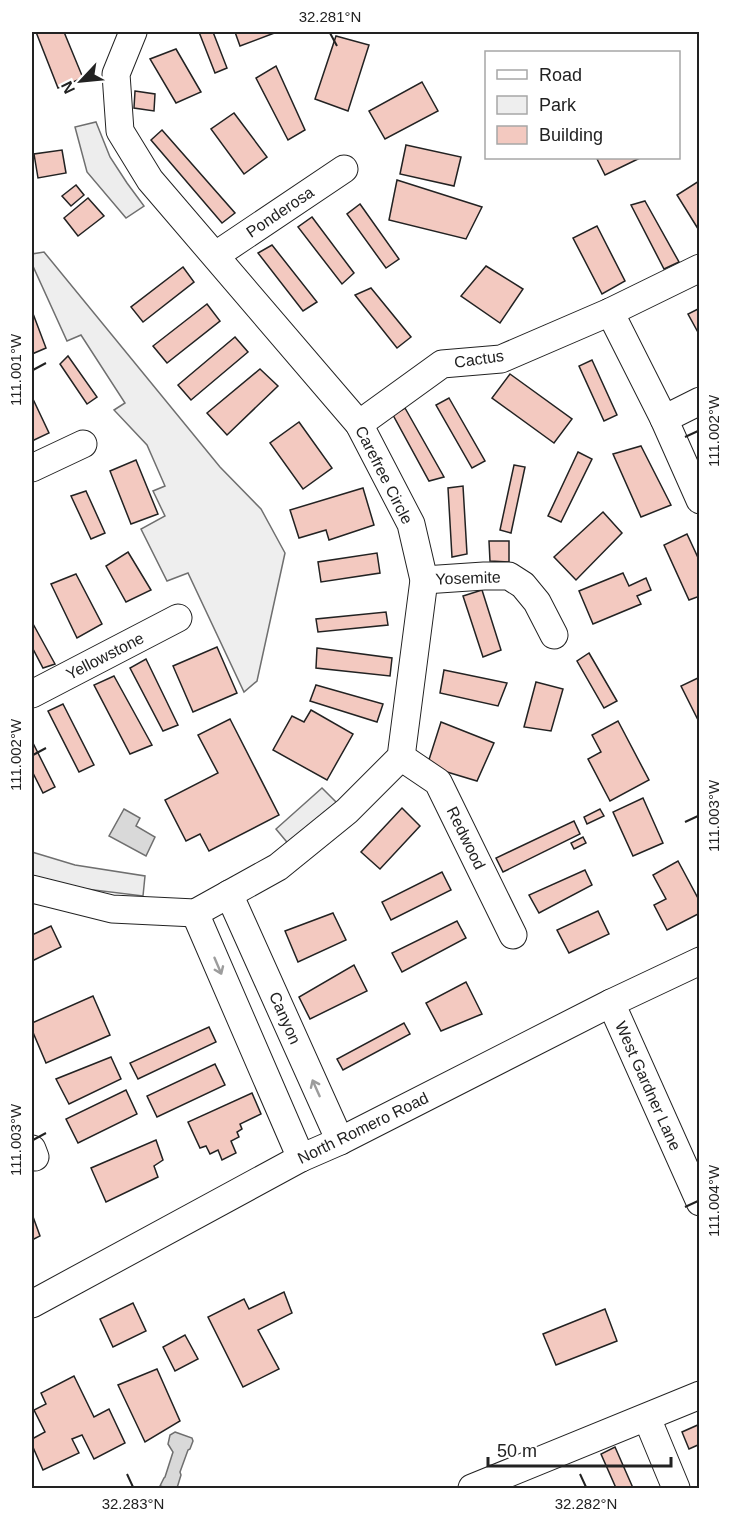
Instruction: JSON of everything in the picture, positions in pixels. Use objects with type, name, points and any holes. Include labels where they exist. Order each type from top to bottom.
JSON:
[{"type":"street","name":"Carefree Circle","points":[[133,32],[116,74],[120,131],[150,180],[359,424],[411,524],[424,580],[401,757]]},
{"type":"street","name":"Ponderosa","points":[[216,255],[344,169]]},
{"type":"street","name":"Cactus","points":[[359,424],[442,364],[501,359],[610,312],[699,268]]},
{"type":"street","points":[[610,312],[664,419],[699,500]]},
{"type":"street","points":[[664,419],[699,401]]},
{"type":"street","points":[[32,468],[83,444]]},
{"type":"street","name":"Yosemite","points":[[424,580],[509,576],[523,585],[537,602],[554,635]]},
{"type":"street","name":"Yellowstone","points":[[32,694],[178,618]]},
{"type":"street","points":[[32,889],[112,909],[195,913],[278,867],[347,811],[401,757]]},
{"type":"street","name":"Redwood","points":[[401,757],[438,782],[513,934]]},
{"type":"street","name":"Canyon","points":[[229,894],[340,1141]]},
{"type":"street","points":[[195,913],[301,1158]]},
{"type":"street","name":"North Romero Road","points":[[32,1304],[301,1158],[340,1141],[611,1003],[699,961]]},
{"type":"street","name":"West Gardner Lane","points":[[611,1003],[699,1202]]},
{"type":"street","points":[[472,1488],[699,1395]]},
{"type":"street","points":[[647,1418],[676,1488]]},
{"type":"green space","points":[[44,252],[220,467],[261,509],[285,553],[257,681],[244,692],[188,573],[167,581],[141,529],[165,516],[153,491],[165,486],[147,445],[114,410],[125,403],[81,335],[67,341],[32,264],[32,254]]},
{"type":"shaded area","points":[[96,122],[110,157],[144,206],[126,218],[87,172],[75,127]]},
{"type":"shaded area","points":[[322,788],[346,812],[296,853],[276,829]]},
{"type":"shaded area","points":[[124,809],[140,818],[136,826],[155,837],[146,856],[109,836]]},
{"type":"shaded area","points":[[32,852],[75,865],[145,876],[143,896],[53,885],[32,876]]},
{"type":"shaded area","points":[[175,1432],[192,1438],[193,1441],[180,1472],[177,1488],[167,1488],[160,1486],[173,1452],[168,1444],[170,1435]]},
{"type":"building","points":[[36,32],[64,32],[83,78],[58,88]]},
{"type":"building","points":[[199,32],[213,32],[227,68],[215,73]]},
{"type":"building","points":[[235,32],[277,32],[240,46]]},
{"type":"building","points":[[336,36],[369,45],[348,111],[315,99]]},
{"type":"building","points":[[176,49],[201,92],[176,103],[150,59]]},
{"type":"building","points":[[276,66],[305,130],[288,140],[256,78]]},
{"type":"building","points":[[422,82],[438,111],[385,139],[369,111]]},
{"type":"building","points":[[135,91],[155,94],[154,111],[134,108]]},
{"type":"building","points":[[234,113],[267,157],[244,174],[211,129]]},
{"type":"building","points":[[162,130],[235,213],[222,223],[151,140]]},
{"type":"building","points":[[406,145],[461,157],[454,186],[400,174]]},
{"type":"building","points":[[62,150],[66,173],[38,178],[34,154]]},
{"type":"building","points":[[597,159],[638,159],[605,175]]},
{"type":"building","points":[[397,180],[482,207],[466,239],[389,220]]},
{"type":"building","points":[[700,181],[700,232],[677,195]]},
{"type":"building","points":[[76,185],[84,195],[71,206],[62,196]]},
{"type":"building","points":[[88,198],[104,216],[78,236],[64,218]]},
{"type":"building","points":[[645,201],[679,262],[664,269],[631,205]]},
{"type":"building","points":[[360,204],[399,259],[386,268],[347,214]]},
{"type":"building","points":[[312,217],[354,273],[342,284],[298,227]]},
{"type":"building","points":[[597,226],[625,281],[602,294],[573,238]]},
{"type":"building","points":[[272,245],[317,302],[303,311],[258,253]]},
{"type":"building","points":[[486,266],[523,289],[500,323],[461,296]]},
{"type":"building","points":[[183,267],[194,282],[143,322],[131,307]]},
{"type":"building","points":[[371,288],[411,337],[397,348],[355,295]]},
{"type":"building","points":[[207,304],[220,321],[167,363],[153,346]]},
{"type":"building","points":[[700,308],[700,336],[688,314]]},
{"type":"building","points":[[32,311],[46,348],[32,354]]},
{"type":"building","points":[[235,337],[248,352],[191,400],[178,385]]},
{"type":"building","points":[[68,356],[97,397],[87,404],[60,364]]},
{"type":"building","points":[[592,360],[617,415],[604,421],[579,366]]},
{"type":"building","points":[[260,369],[278,386],[227,435],[207,413]]},
{"type":"building","points":[[510,374],[572,419],[554,443],[492,398]]},
{"type":"building","points":[[32,397],[49,433],[32,441]]},
{"type":"building","points":[[449,398],[485,461],[472,468],[436,405]]},
{"type":"building","points":[[405,408],[444,477],[429,481],[393,415]]},
{"type":"building","points":[[299,422],[332,468],[303,489],[270,443]]},
{"type":"building","points":[[641,446],[671,505],[641,517],[613,454]]},
{"type":"building","points":[[578,452],[592,459],[561,522],[548,516]]},
{"type":"building","points":[[136,460],[158,514],[131,524],[110,471]]},
{"type":"building","points":[[514,465],[525,467],[511,533],[500,530]]},
{"type":"building","points":[[463,486],[467,554],[452,557],[448,488]]},
{"type":"building","points":[[363,488],[374,525],[329,540],[326,530],[299,538],[290,510]]},
{"type":"building","points":[[86,491],[105,533],[91,539],[71,496]]},
{"type":"building","points":[[603,512],[622,533],[576,580],[554,557]]},
{"type":"building","points":[[687,534],[700,562],[700,596],[689,600],[664,545]]},
{"type":"building","points":[[489,541],[509,541],[509,562],[490,561]]},
{"type":"building","points":[[128,552],[151,590],[126,602],[106,566]]},
{"type":"building","points":[[377,553],[380,573],[321,582],[318,562]]},
{"type":"building","points":[[623,573],[629,586],[646,578],[651,590],[637,596],[641,604],[593,624],[579,591]]},
{"type":"building","points":[[76,574],[102,624],[77,638],[51,584]]},
{"type":"building","points":[[482,590],[501,650],[483,657],[463,596]]},
{"type":"building","points":[[386,612],[388,625],[318,632],[316,619]]},
{"type":"building","points":[[32,622],[55,664],[43,668],[32,647]]},
{"type":"building","points":[[217,647],[237,693],[193,712],[173,666]]},
{"type":"building","points":[[317,648],[392,658],[390,676],[316,668]]},
{"type":"building","points":[[589,653],[617,701],[604,708],[577,661]]},
{"type":"building","points":[[146,659],[178,725],[163,731],[130,668]]},
{"type":"building","points":[[444,670],[507,683],[498,706],[440,693]]},
{"type":"building","points":[[114,676],[152,745],[130,754],[94,685]]},
{"type":"building","points":[[700,677],[700,724],[681,686]]},
{"type":"building","points":[[536,682],[563,689],[551,731],[524,727]]},
{"type":"building","points":[[316,685],[383,704],[377,722],[310,701]]},
{"type":"building","points":[[63,704],[94,765],[79,772],[48,711]]},
{"type":"building","points":[[311,710],[353,734],[327,780],[273,750],[292,716],[304,722]]},
{"type":"building","points":[[230,719],[279,815],[209,851],[200,834],[186,841],[165,800],[218,773],[198,735]]},
{"type":"building","points":[[618,721],[649,780],[610,801],[588,759],[601,752],[592,735]]},
{"type":"building","points":[[441,722],[494,743],[477,781],[427,766]]},
{"type":"building","points":[[32,741],[55,787],[43,793],[32,771]]},
{"type":"building","points":[[643,798],[663,843],[633,856],[613,812]]},
{"type":"building","points":[[402,808],[420,826],[380,869],[361,852]]},
{"type":"building","points":[[600,809],[604,816],[587,824],[584,817]]},
{"type":"building","points":[[574,821],[580,834],[503,872],[496,858]]},
{"type":"building","points":[[583,837],[586,843],[574,849],[571,843]]},
{"type":"building","points":[[678,861],[700,902],[700,913],[667,930],[654,905],[666,899],[653,875]]},
{"type":"building","points":[[585,870],[592,885],[539,913],[529,895]]},
{"type":"building","points":[[442,872],[451,890],[391,920],[382,902]]},
{"type":"building","points":[[598,911],[609,934],[569,953],[557,930]]},
{"type":"building","points":[[333,913],[346,940],[298,962],[285,931]]},
{"type":"building","points":[[457,921],[466,938],[402,972],[392,953]]},
{"type":"building","points":[[51,926],[61,947],[32,961],[32,935]]},
{"type":"building","points":[[354,965],[367,991],[310,1019],[299,997]]},
{"type":"building","points":[[466,982],[482,1014],[441,1031],[426,1003]]},
{"type":"building","points":[[93,996],[110,1035],[46,1063],[32,1030],[32,1023]]},
{"type":"building","points":[[404,1023],[410,1034],[343,1070],[337,1059]]},
{"type":"building","points":[[209,1027],[216,1042],[138,1079],[130,1063]]},
{"type":"building","points":[[111,1057],[121,1079],[69,1104],[56,1079]]},
{"type":"building","points":[[215,1064],[225,1085],[157,1117],[147,1096]]},
{"type":"building","points":[[126,1090],[137,1114],[78,1143],[66,1119]]},
{"type":"building","points":[[252,1093],[261,1114],[240,1124],[242,1129],[237,1132],[239,1137],[231,1141],[236,1153],[222,1160],[218,1150],[210,1154],[206,1146],[200,1148],[188,1122]]},
{"type":"building","points":[[156,1140],[163,1160],[154,1166],[158,1177],[106,1202],[91,1168]]},
{"type":"building","points":[[32,1214],[40,1236],[32,1240]]},
{"type":"building","points":[[284,1292],[292,1313],[258,1330],[279,1369],[243,1387],[208,1317],[244,1299],[249,1309]]},
{"type":"building","points":[[133,1303],[146,1331],[113,1347],[100,1319]]},
{"type":"building","points":[[605,1309],[617,1341],[556,1365],[543,1334]]},
{"type":"building","points":[[185,1335],[198,1359],[175,1371],[163,1347]]},
{"type":"building","points":[[157,1369],[180,1421],[145,1442],[118,1385]]},
{"type":"building","points":[[74,1376],[94,1417],[109,1409],[125,1443],[94,1459],[82,1435],[72,1439],[79,1453],[43,1470],[32,1445],[32,1439],[45,1432],[34,1410],[46,1404],[41,1393]]},
{"type":"building","points":[[700,1424],[700,1447],[698,1445],[689,1449],[682,1432]]},
{"type":"building","points":[[615,1447],[633,1488],[616,1488],[601,1454]]}]
